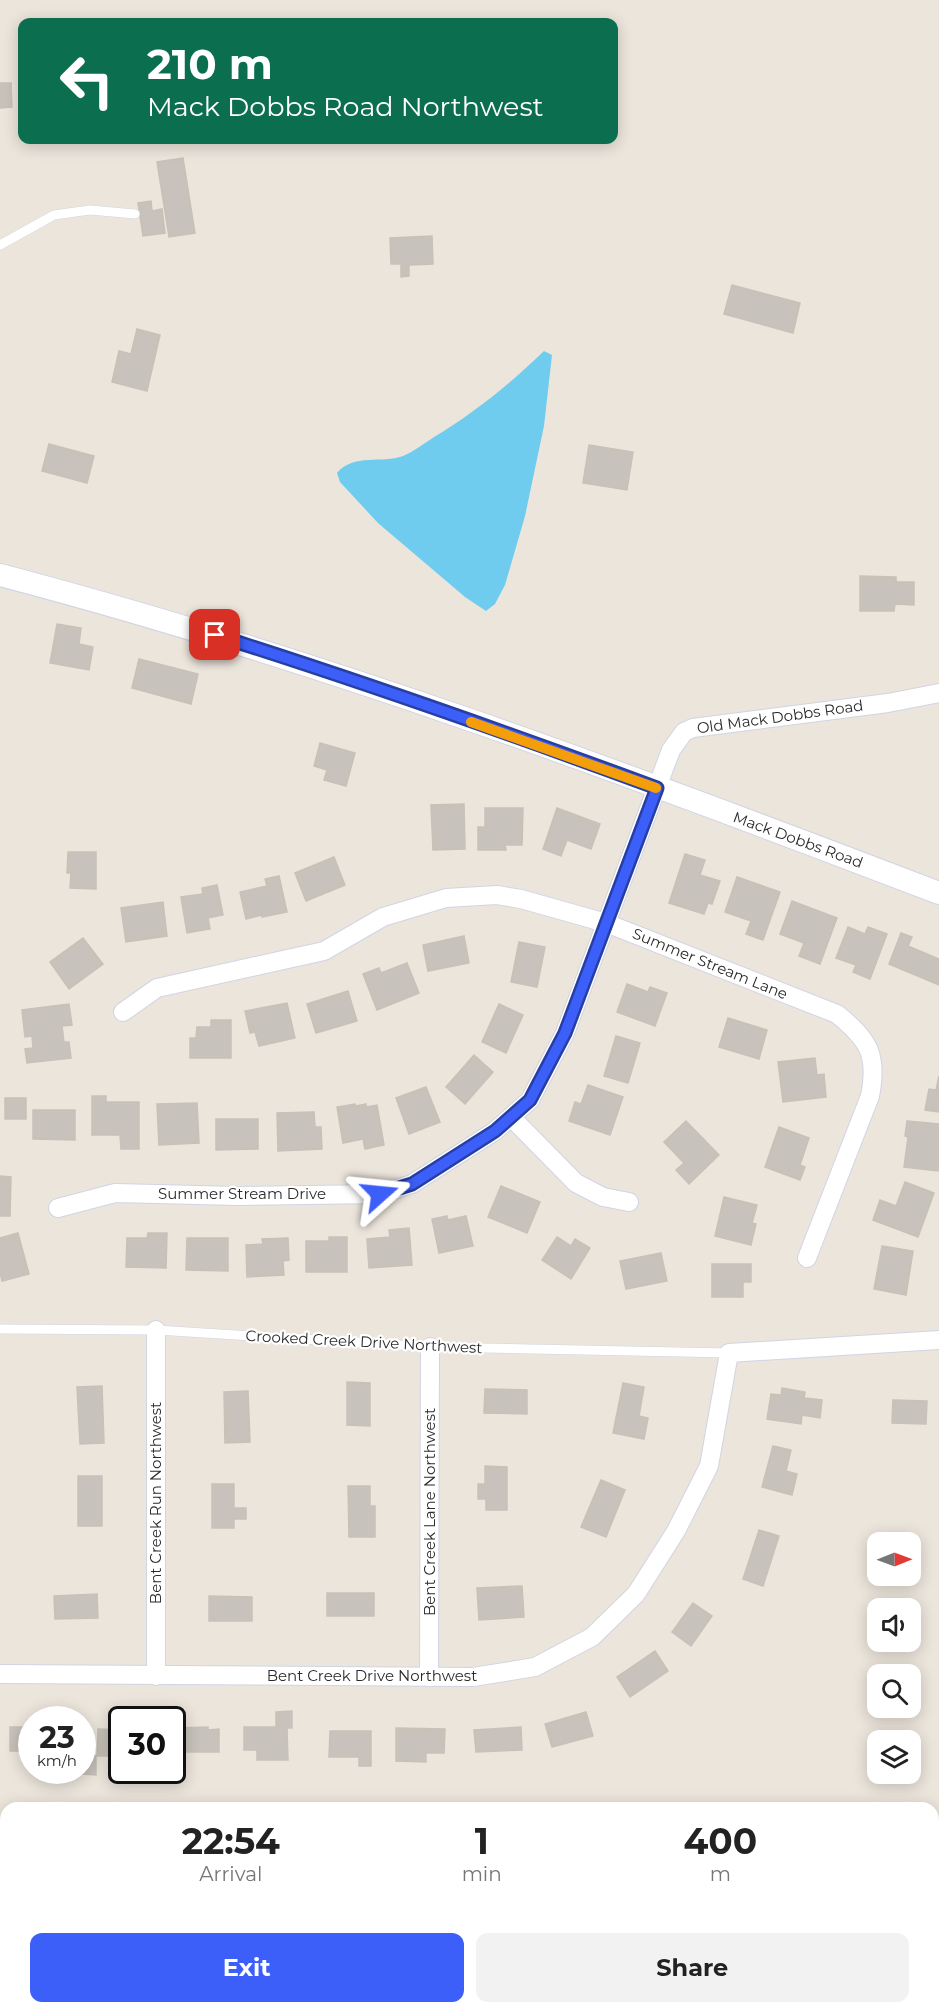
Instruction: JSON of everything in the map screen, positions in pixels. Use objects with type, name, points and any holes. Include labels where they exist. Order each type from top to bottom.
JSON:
[{"type":"street","name":"Mack Dobbs Road","points":[[0,575],[104,602],[328,671],[519,737],[939,893]]},
{"type":"street","name":"Old Mack Dobbs Road","points":[[657,788],[671,750],[684,732],[693,728],[888,703],[939,693]]},
{"type":"street","name":"Summer Stream Drive","points":[[58,1208],[115,1193],[238,1196],[380,1194],[412,1184],[495,1131],[530,1100],[565,1033],[657,788]]},
{"type":"street","name":"Summer Stream Lane","points":[[123,1012],[157,988],[324,951],[383,917],[446,897],[497,896],[522,899],[606,922],[837,1014],[857,1031],[869,1050],[874,1077],[870,1096],[807,1258]]},
{"type":"street","points":[[511,1117],[576,1183],[603,1197],[629,1202]]},
{"type":"street","name":"Bent Creek Run Northwest","points":[[156,1330],[156,1676]]},
{"type":"street","points":[[729,1353],[939,1340]]},
{"type":"street","name":"Bent Creek Lane Northwest","points":[[429,1677],[430,1347]]},
{"type":"street","name":"Bent Creek Drive Northwest","points":[[0,1674],[473,1677],[535,1667],[592,1637],[636,1594],[676,1531],[709,1466],[729,1353]]},
{"type":"lane","points":[[0,245],[54,215],[90,210],[135,214]]},
{"type":"lane","name":"Crooked Creek Drive Northwest","points":[[0,1329],[156,1330],[430,1347],[729,1353]]},
{"type":"water","points":[[544,351],[552,355],[544,426],[525,516],[505,585],[495,604],[486,611],[465,597],[378,523],[340,482],[337,473],[351,463],[395,458],[415,450],[478,408]]},
{"type":"building","points":[[0,83],[11,83],[12,107],[0,108]]},
{"type":"building","points":[[183,158],[195,233],[169,237],[157,162]]},
{"type":"building","points":[[151,201],[152,211],[162,209],[165,233],[143,236],[138,203]]},
{"type":"building","points":[[432,236],[433,264],[409,265],[409,276],[401,277],[401,264],[391,264],[390,238]]},
{"type":"building","points":[[732,285],[800,303],[793,333],[724,314]]},
{"type":"building","points":[[137,329],[160,335],[147,391],[112,382],[119,351],[131,354]]},
{"type":"building","points":[[49,444],[94,456],[87,483],[42,471]]},
{"type":"building","points":[[589,445],[633,452],[627,490],[583,483]]},
{"type":"building","points":[[860,576],[896,577],[896,582],[914,582],[914,605],[895,604],[894,611],[860,611]]},
{"type":"building","points":[[57,624],[81,628],[79,644],[93,647],[89,670],[50,663]]},
{"type":"building","points":[[139,659],[198,674],[191,704],[132,688]]},
{"type":"building","points":[[320,743],[355,753],[346,786],[324,780],[327,770],[314,766]]},
{"type":"building","points":[[464,804],[465,849],[433,850],[431,805]]},
{"type":"building","points":[[485,808],[523,808],[522,845],[505,845],[506,850],[478,850],[478,827],[485,827]]},
{"type":"building","points":[[557,808],[600,824],[591,849],[567,840],[561,856],[543,849]]},
{"type":"building","points":[[68,852],[96,852],[96,889],[70,888],[71,873],[67,873]]},
{"type":"building","points":[[685,854],[705,860],[700,875],[720,881],[712,904],[708,903],[704,914],[669,903]]},
{"type":"building","points":[[334,857],[345,885],[306,901],[295,873]]},
{"type":"building","points":[[279,876],[287,912],[246,919],[240,892],[267,886],[265,879]]},
{"type":"building","points":[[737,877],[780,892],[763,940],[746,934],[751,921],[725,912]]},
{"type":"building","points":[[217,885],[223,915],[208,918],[210,929],[187,933],[181,897],[203,894],[202,888]]},
{"type":"building","points":[[792,901],[837,918],[820,964],[799,956],[804,943],[780,934]]},
{"type":"building","points":[[163,902],[167,936],[126,942],[121,908]]},
{"type":"building","points":[[848,927],[865,934],[868,927],[887,934],[870,979],[853,972],[856,965],[836,958]]},
{"type":"building","points":[[901,933],[912,937],[908,946],[939,959],[939,985],[889,964]]},
{"type":"building","points":[[464,936],[469,963],[428,971],[423,945]]},
{"type":"building","points":[[83,938],[103,964],[69,989],[50,962]]},
{"type":"building","points":[[519,942],[545,947],[537,987],[511,982]]},
{"type":"building","points":[[407,963],[419,993],[377,1010],[363,974],[379,968],[381,973]]},
{"type":"building","points":[[627,984],[648,992],[650,987],[667,993],[655,1026],[617,1012]]},
{"type":"building","points":[[348,991],[357,1021],[316,1033],[307,1004]]},
{"type":"building","points":[[287,1003],[295,1038],[259,1046],[255,1032],[250,1033],[245,1011]]},
{"type":"building","points":[[69,1004],[72,1025],[62,1026],[64,1042],[69,1042],[71,1058],[27,1063],[25,1049],[33,1048],[32,1036],[25,1037],[22,1010]]},
{"type":"building","points":[[499,1004],[523,1015],[506,1053],[482,1042]]},
{"type":"building","points":[[728,1018],[767,1030],[759,1059],[719,1047]]},
{"type":"building","points":[[211,1020],[231,1020],[231,1058],[190,1058],[190,1038],[196,1038],[197,1027],[211,1027]]},
{"type":"building","points":[[616,1036],[640,1043],[628,1083],[604,1076]]},
{"type":"building","points":[[474,1055],[493,1072],[465,1104],[446,1087]]},
{"type":"building","points":[[815,1058],[817,1075],[824,1074],[826,1097],[783,1102],[778,1062]]},
{"type":"building","points":[[939,1076],[939,1112],[925,1110],[929,1089],[936,1090]]},
{"type":"building","points":[[588,1085],[623,1097],[610,1135],[569,1121],[575,1102],[581,1104]]},
{"type":"building","points":[[426,1087],[440,1122],[409,1134],[396,1098]]},
{"type":"building","points":[[92,1096],[106,1096],[106,1102],[139,1102],[139,1149],[121,1149],[120,1135],[92,1135]]},
{"type":"building","points":[[5,1098],[26,1098],[26,1119],[5,1119]]},
{"type":"building","points":[[197,1103],[199,1143],[159,1145],[157,1104]]},
{"type":"building","points":[[355,1104],[356,1106],[366,1104],[366,1107],[377,1105],[384,1145],[365,1149],[363,1139],[343,1143],[337,1107]]},
{"type":"building","points":[[33,1110],[75,1110],[75,1140],[33,1139]]},
{"type":"building","points":[[314,1112],[315,1127],[321,1127],[322,1149],[278,1151],[277,1113]]},
{"type":"building","points":[[216,1119],[258,1119],[258,1149],[216,1150]]},
{"type":"building","points":[[686,1121],[719,1155],[689,1184],[676,1170],[684,1163],[664,1142]]},
{"type":"building","points":[[907,1121],[939,1124],[939,1171],[904,1167],[908,1137],[905,1136]]},
{"type":"building","points":[[779,1127],[809,1138],[800,1165],[805,1167],[800,1180],[765,1167]]},
{"type":"building","points":[[0,1176],[11,1177],[10,1216],[0,1216]]},
{"type":"building","points":[[905,1182],[934,1193],[918,1237],[873,1220],[880,1200],[896,1206]]},
{"type":"building","points":[[501,1186],[540,1202],[527,1233],[488,1217]]},
{"type":"building","points":[[724,1197],[757,1205],[752,1223],[756,1224],[751,1245],[715,1236]]},
{"type":"building","points":[[447,1216],[448,1220],[466,1216],[473,1246],[439,1253],[432,1219]]},
{"type":"building","points":[[409,1228],[412,1265],[369,1268],[367,1239],[390,1237],[389,1230]]},
{"type":"building","points":[[18,1233],[29,1274],[2,1281],[0,1238]]},
{"type":"building","points":[[148,1233],[167,1233],[166,1268],[126,1267],[127,1238],[147,1238]]},
{"type":"building","points":[[329,1237],[347,1237],[347,1272],[306,1272],[306,1241],[329,1241]]},
{"type":"building","points":[[557,1237],[571,1246],[575,1239],[590,1248],[571,1279],[542,1260]]},
{"type":"building","points":[[187,1238],[228,1238],[228,1271],[186,1270]]},
{"type":"building","points":[[288,1238],[289,1260],[283,1261],[284,1275],[247,1277],[246,1245],[263,1244],[262,1239]]},
{"type":"building","points":[[882,1246],[913,1251],[906,1295],[874,1289]]},
{"type":"building","points":[[661,1253],[667,1281],[626,1289],[620,1261]]},
{"type":"building","points":[[712,1264],[751,1264],[751,1282],[743,1282],[743,1297],[712,1297]]},
{"type":"building","points":[[347,1382],[370,1383],[370,1426],[347,1425]]},
{"type":"building","points":[[623,1383],[644,1387],[639,1416],[648,1418],[644,1439],[613,1433]]},
{"type":"building","points":[[102,1386],[104,1443],[80,1444],[77,1387]]},
{"type":"building","points":[[782,1388],[805,1392],[804,1398],[822,1400],[820,1418],[802,1415],[801,1424],[767,1419],[771,1394],[781,1395]]},
{"type":"building","points":[[485,1389],[527,1390],[527,1414],[484,1413]]},
{"type":"building","points":[[248,1391],[250,1442],[225,1443],[224,1392]]},
{"type":"building","points":[[893,1400],[927,1401],[926,1424],[892,1423]]},
{"type":"building","points":[[773,1446],[791,1450],[786,1471],[797,1474],[792,1495],[762,1487]]},
{"type":"building","points":[[485,1466],[507,1467],[507,1510],[486,1510],[486,1499],[478,1499],[478,1484],[485,1484]]},
{"type":"building","points":[[78,1476],[102,1476],[102,1526],[78,1526]]},
{"type":"building","points":[[601,1480],[625,1490],[606,1537],[581,1527]]},
{"type":"building","points":[[212,1484],[234,1484],[234,1508],[246,1508],[246,1519],[234,1519],[234,1528],[212,1528]]},
{"type":"building","points":[[348,1486],[370,1486],[370,1506],[375,1506],[375,1537],[349,1537]]},
{"type":"building","points":[[759,1530],[779,1536],[763,1586],[743,1579]]},
{"type":"building","points":[[522,1586],[524,1617],[479,1620],[477,1588]]},
{"type":"building","points":[[327,1593],[374,1593],[374,1616],[327,1616]]},
{"type":"building","points":[[97,1594],[98,1618],[55,1619],[54,1596]]},
{"type":"building","points":[[209,1596],[252,1597],[252,1621],[209,1621]]},
{"type":"building","points":[[693,1603],[712,1616],[691,1646],[672,1632]]},
{"type":"building","points":[[655,1651],[668,1671],[630,1697],[617,1677]]},
{"type":"building","points":[[292,1711],[292,1728],[287,1728],[288,1760],[257,1760],[257,1750],[244,1750],[244,1727],[276,1727],[276,1712]]},
{"type":"building","points":[[586,1712],[593,1736],[552,1747],[545,1724]]},
{"type":"building","points":[[10,1727],[18,1727],[18,1751],[10,1751]]},
{"type":"building","points":[[521,1727],[522,1750],[476,1752],[474,1730]]},
{"type":"building","points":[[186,1728],[219,1729],[219,1752],[186,1752]]},
{"type":"building","points":[[396,1728],[445,1729],[444,1753],[426,1753],[426,1762],[396,1761]]},
{"type":"building","points":[[98,1729],[108,1729],[108,1756],[97,1756]]},
{"type":"building","points":[[330,1731],[371,1731],[371,1766],[359,1766],[359,1757],[329,1757]]},
{"type":"slow traffic","points":[[471,722],[519,737],[656,788]]},
{"type":"route","points":[[215,635],[328,671],[519,737],[657,788],[565,1033],[530,1100],[495,1131],[412,1184],[380,1194]]}]
